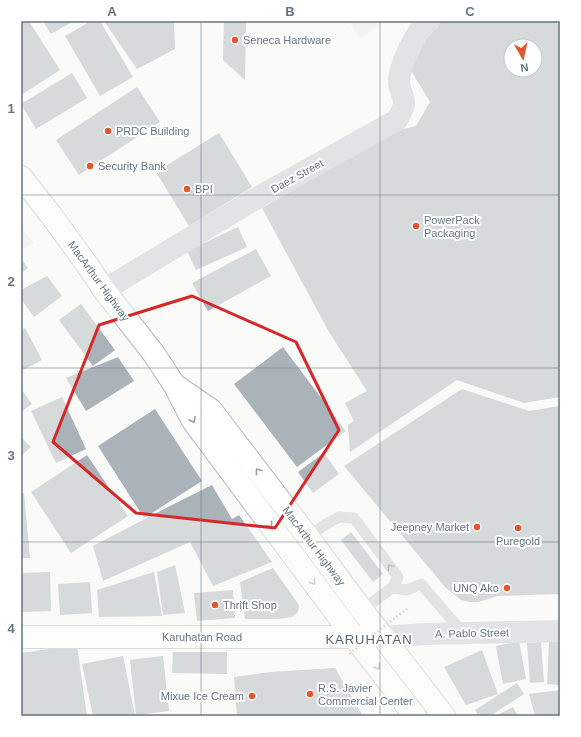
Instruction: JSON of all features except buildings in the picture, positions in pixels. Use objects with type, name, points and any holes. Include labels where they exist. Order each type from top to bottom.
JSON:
[{"type":"main road","name":"MacArthur Highway","points":[[21,177],[51,215],[104,290],[154,354],[175,386],[193,421],[351,646],[415,716]]},
{"type":"main road","name":"MacArthur Highway","points":[[175,386],[211,410],[444,716]]},
{"type":"main road","name":"Karuhatan Road","points":[[21,636],[351,646],[384,637]]},
{"type":"street","name":"Daez Street","points":[[104,290],[260,196],[397,120],[402,112],[404,104],[399,84],[401,68],[417,34],[424,24],[429,21]]},
{"type":"street","name":"A. Pablo Street","points":[[384,637],[463,633],[560,631]]},
{"type":"lane","points":[[308,536],[340,517],[354,518],[398,577],[392,588],[362,610]]},
{"type":"lane","points":[[392,588],[407,590],[421,584],[463,633]]},
{"type":"path","points":[[351,646],[408,608]]},
{"type":"highlighted area","points":[[192,296],[296,342],[339,430],[275,528],[136,513],[53,442],[99,325]]},
{"type":"shaded area","points":[[348,21],[385,21],[360,39]]},
{"type":"shaded area","points":[[21,227],[34,243],[21,249]]},
{"type":"place","name":"Seneca Hardware","points":[[235,40]]},
{"type":"place","name":"PRDC Building","points":[[108,131]]},
{"type":"place","name":"Security Bank","points":[[90,166]]},
{"type":"place","name":"BPI","points":[[187,189]]},
{"type":"place","name":"PowerPack Packaging","points":[[416,226]]},
{"type":"place","name":"Jeepney Market","points":[[477,527]]},
{"type":"place","name":"Puregold","points":[[518,528]]},
{"type":"place","name":"UNQ Ako","points":[[507,588]]},
{"type":"place","name":"Thrift Shop","points":[[215,605]]},
{"type":"place","name":"R.S. Javier Commercial Center","points":[[310,694]]},
{"type":"place","name":"Mixue Ice Cream","points":[[252,696]]},
{"type":"district","name":"KARUHATAN","points":[[369,639]]}]
